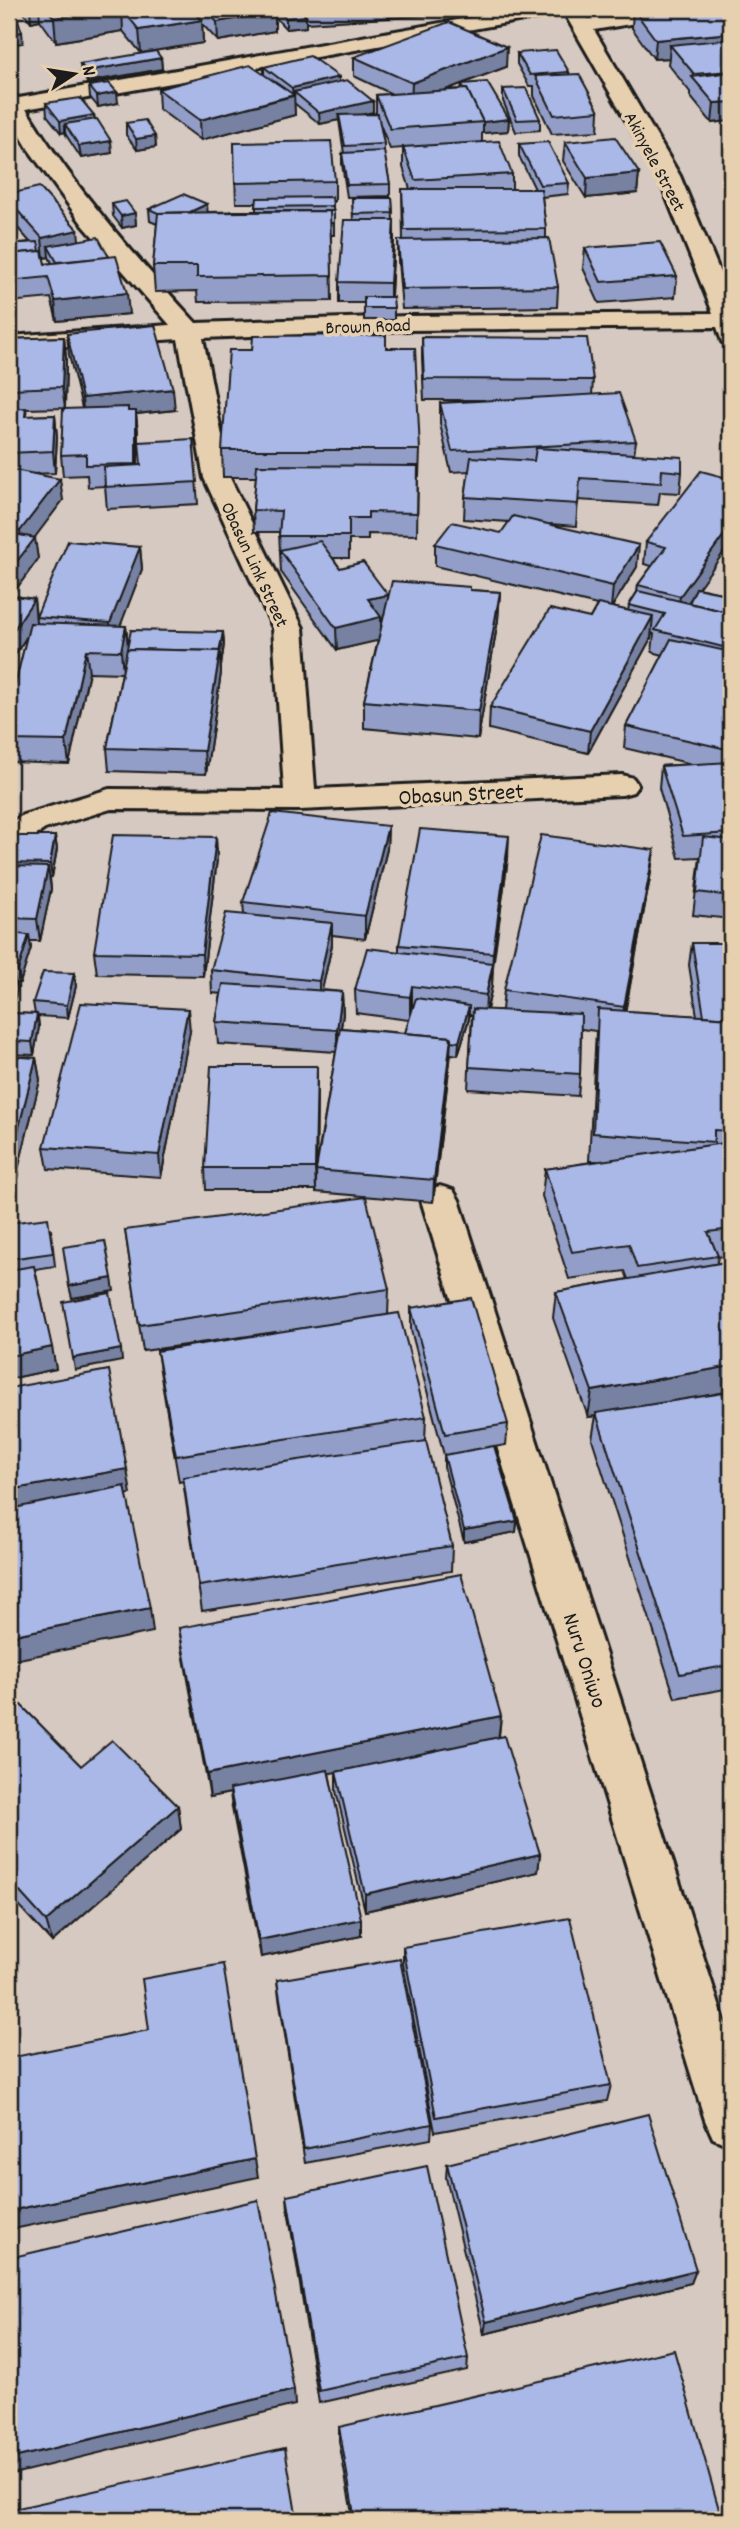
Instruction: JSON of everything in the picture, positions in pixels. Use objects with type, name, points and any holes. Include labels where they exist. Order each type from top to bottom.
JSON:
[{"type":"street","points":[[189,331],[90,220],[37,145],[11,102],[551,9]]},
{"type":"street","points":[[576,18],[685,9]]},
{"type":"street","name":"Akinyele Street","points":[[576,18],[669,176],[730,329]]},
{"type":"street","name":"Brown Road","points":[[9,343],[189,331],[408,323],[730,329]]},
{"type":"street","name":"Obasun Link Street","points":[[189,331],[217,478],[288,628],[300,800]]},
{"type":"street","name":"Obasun Street","points":[[9,839],[34,822],[109,799],[300,800],[622,785]]},
{"type":"street","name":"Nuru Oniwo","points":[[440,1200],[731,2120]]},
{"type":"building","points":[[9,9],[14,9],[22,32],[9,34]]},
{"type":"building","points":[[47,9],[114,9],[54,18]]},
{"type":"building","points":[[122,9],[192,9],[202,20],[139,30]]},
{"type":"building","points":[[204,9],[271,9],[275,12],[217,22]]},
{"type":"building","points":[[277,9],[300,9],[306,16],[286,18]]},
{"type":"building","points":[[633,9],[731,9],[731,33],[656,40]]},
{"type":"building","points":[[449,22],[507,47],[412,83],[354,57]]},
{"type":"building","points":[[731,39],[731,71],[694,74],[670,45]]},
{"type":"building","points":[[556,50],[569,72],[530,75],[517,53]]},
{"type":"building","points":[[156,51],[161,58],[86,71],[80,64]]},
{"type":"building","points":[[310,56],[339,77],[292,88],[264,67]]},
{"type":"building","points":[[250,65],[294,95],[200,120],[158,89]]},
{"type":"building","points":[[731,72],[731,102],[714,103],[692,77]]},
{"type":"building","points":[[579,74],[599,111],[554,115],[535,76]]},
{"type":"building","points":[[347,80],[373,101],[319,113],[294,92]]},
{"type":"building","points":[[487,82],[509,119],[483,122],[462,84]]},
{"type":"building","points":[[109,83],[117,92],[97,96],[89,86]]},
{"type":"building","points":[[526,88],[540,119],[517,120],[503,89]]},
{"type":"building","points":[[467,89],[483,122],[390,129],[376,95]]},
{"type":"building","points":[[80,98],[94,115],[60,121],[46,103]]},
{"type":"building","points":[[378,114],[384,144],[345,146],[339,115]]},
{"type":"building","points":[[97,119],[111,141],[79,146],[65,124]]},
{"type":"building","points":[[145,120],[155,136],[136,139],[126,123]]},
{"type":"building","points":[[615,137],[639,173],[587,178],[565,142]]},
{"type":"building","points":[[331,141],[335,181],[235,183],[234,143]]},
{"type":"building","points":[[499,141],[512,174],[415,180],[403,147]]},
{"type":"building","points":[[548,142],[569,183],[540,185],[519,144]]},
{"type":"building","points":[[384,151],[390,184],[347,185],[342,153]]},
{"type":"building","points":[[39,187],[78,230],[42,238],[9,201],[9,194]]},
{"type":"building","points":[[402,189],[541,189],[546,229],[404,230]]},
{"type":"building","points":[[183,194],[207,204],[190,212],[158,213],[149,209]]},
{"type":"building","points":[[332,197],[333,206],[256,207],[257,198]]},
{"type":"building","points":[[352,198],[392,198],[393,213],[353,214]]},
{"type":"building","points":[[126,201],[135,213],[121,216],[112,204]]},
{"type":"building","points":[[232,211],[330,211],[232,212]]},
{"type":"building","points":[[330,211],[334,211],[334,223],[330,223]]},
{"type":"building","points":[[330,211],[332,275],[197,277],[197,266],[153,266],[158,213]]},
{"type":"building","points":[[344,220],[394,220],[390,283],[339,282]]},
{"type":"building","points":[[98,237],[109,257],[57,262],[48,246]]},
{"type":"building","points":[[549,238],[558,287],[402,289],[398,240]]},
{"type":"building","points":[[38,242],[40,251],[9,254],[9,244]]},
{"type":"building","points":[[660,242],[677,276],[601,282],[585,248]]},
{"type":"building","points":[[42,251],[45,264],[116,256],[127,293],[55,301],[48,277],[9,281],[9,254]]},
{"type":"building","points":[[364,297],[393,297],[394,308],[364,308]]},
{"type":"building","points":[[155,325],[173,389],[82,398],[67,334]]},
{"type":"building","points":[[386,335],[386,348],[415,348],[420,450],[222,450],[229,350],[252,350],[253,336]]},
{"type":"building","points":[[64,337],[62,387],[9,389],[9,339]]},
{"type":"building","points":[[422,337],[587,338],[593,380],[424,379]]},
{"type":"building","points":[[619,393],[636,441],[452,451],[440,403]]},
{"type":"building","points":[[128,407],[128,411],[136,411],[136,464],[86,465],[86,454],[61,455],[63,409]]},
{"type":"building","points":[[26,408],[25,416],[55,415],[53,451],[9,453],[9,409]]},
{"type":"building","points":[[193,439],[197,482],[105,487],[104,467],[141,465],[139,442]]},
{"type":"building","points":[[536,448],[682,457],[682,472],[662,470],[661,483],[580,478],[578,504],[465,497],[471,457],[534,461]]},
{"type":"building","points":[[257,465],[418,466],[417,513],[368,512],[368,518],[349,518],[349,536],[279,536],[281,511],[253,510]]},
{"type":"building","points":[[9,469],[60,479],[20,531],[9,529]]},
{"type":"building","points":[[701,471],[731,479],[731,525],[680,596],[638,585],[666,547],[646,542]]},
{"type":"building","points":[[513,516],[639,545],[613,586],[435,544],[452,522],[501,533]]},
{"type":"building","points":[[9,533],[35,538],[10,570],[9,570]]},
{"type":"building","points":[[68,541],[140,547],[110,623],[36,617]]},
{"type":"building","points":[[320,541],[340,568],[363,562],[388,595],[368,599],[381,617],[336,628],[280,550]]},
{"type":"building","points":[[392,581],[500,592],[479,711],[364,701]]},
{"type":"building","points":[[696,588],[731,595],[731,613],[689,603]]},
{"type":"building","points":[[638,591],[731,613],[731,649],[655,630],[665,614],[629,605]]},
{"type":"building","points":[[9,595],[34,599],[9,637]]},
{"type":"building","points":[[598,604],[653,616],[590,731],[490,707],[550,609],[590,618]]},
{"type":"building","points":[[30,623],[126,626],[121,651],[86,650],[66,741],[9,740],[9,710]]},
{"type":"building","points":[[131,630],[223,632],[219,651],[127,649]]},
{"type":"building","points":[[671,639],[731,652],[731,697],[725,710],[731,711],[731,750],[626,726]]},
{"type":"building","points":[[127,649],[220,651],[204,751],[107,748]]},
{"type":"building","points":[[9,677],[17,677],[9,710]]},
{"type":"building","points":[[731,762],[731,833],[683,836],[661,766]]},
{"type":"building","points":[[272,813],[388,826],[365,916],[243,902]]},
{"type":"building","points":[[420,829],[509,836],[493,953],[399,945]]},
{"type":"building","points":[[113,835],[216,837],[202,954],[94,952]]},
{"type":"building","points":[[541,835],[654,850],[624,1007],[504,990]]},
{"type":"building","points":[[12,836],[55,836],[50,864],[9,863]]},
{"type":"building","points":[[703,837],[731,840],[731,896],[697,892]]},
{"type":"building","points":[[9,866],[48,867],[37,919],[9,918]]},
{"type":"building","points":[[226,913],[332,923],[319,981],[211,970]]},
{"type":"building","points":[[9,933],[29,935],[18,970],[9,967]]},
{"type":"building","points":[[692,943],[731,943],[731,1018],[704,1016]]},
{"type":"building","points":[[367,948],[493,963],[486,995],[412,986],[410,997],[355,990]]},
{"type":"building","points":[[9,967],[13,968],[9,985]]},
{"type":"building","points":[[43,972],[74,973],[67,1005],[33,1002]]},
{"type":"building","points":[[223,984],[342,992],[337,1030],[216,1022]]},
{"type":"building","points":[[416,998],[469,1006],[459,1042],[451,1041],[451,1037],[405,1033]]},
{"type":"building","points":[[81,1003],[188,1009],[159,1155],[44,1147]]},
{"type":"building","points":[[473,1009],[581,1014],[580,1074],[469,1067]]},
{"type":"building","points":[[598,1009],[731,1018],[731,1131],[714,1130],[714,1142],[593,1133]]},
{"type":"building","points":[[9,1013],[37,1014],[32,1042],[9,1041]]},
{"type":"building","points":[[340,1028],[451,1037],[434,1180],[316,1170]]},
{"type":"building","points":[[9,1056],[36,1058],[14,1147],[9,1147]]},
{"type":"building","points":[[211,1066],[317,1066],[315,1168],[205,1168]]},
{"type":"building","points":[[731,1142],[731,1229],[708,1232],[718,1256],[637,1268],[629,1244],[572,1252],[545,1169]]},
{"type":"building","points":[[9,1152],[15,1153],[9,1177]]},
{"type":"building","points":[[366,1197],[389,1289],[139,1325],[125,1230]]},
{"type":"building","points":[[48,1218],[53,1253],[9,1259],[9,1223]]},
{"type":"building","points":[[105,1241],[112,1278],[69,1286],[63,1247]]},
{"type":"building","points":[[731,1261],[731,1366],[592,1391],[556,1292]]},
{"type":"building","points":[[34,1266],[52,1347],[9,1356],[9,1270]]},
{"type":"building","points":[[110,1293],[121,1349],[73,1358],[63,1302]]},
{"type":"building","points":[[471,1298],[508,1424],[445,1434],[411,1308]]},
{"type":"building","points":[[399,1313],[426,1417],[176,1456],[157,1351]]},
{"type":"building","points":[[109,1370],[127,1469],[9,1490],[9,1388]]},
{"type":"building","points":[[730,1392],[731,1665],[680,1674],[596,1413]]},
{"type":"building","points":[[426,1441],[452,1546],[199,1586],[183,1477]]},
{"type":"building","points":[[494,1446],[517,1521],[464,1530],[444,1455]]},
{"type":"building","points":[[125,1486],[150,1608],[9,1636],[9,1509]]},
{"type":"building","points":[[461,1574],[501,1716],[207,1774],[179,1628]]},
{"type":"building","points":[[9,1693],[81,1766],[112,1740],[178,1806],[46,1921],[9,1880]]},
{"type":"building","points":[[504,1736],[540,1854],[365,1894],[336,1772]]},
{"type":"building","points":[[328,1770],[361,1919],[259,1940],[230,1789]]},
{"type":"building","points":[[570,1918],[611,2085],[436,2117],[403,1947]]},
{"type":"building","points":[[400,1959],[432,2124],[304,2149],[277,1980]]},
{"type":"building","points":[[223,1964],[255,2159],[9,2211],[9,2058],[149,2030],[142,1979]]},
{"type":"building","points":[[648,2114],[696,2270],[486,2322],[447,2164]]},
{"type":"building","points":[[427,2166],[468,2358],[319,2391],[287,2196]]},
{"type":"building","points":[[258,2200],[294,2390],[9,2459],[9,2258]]},
{"type":"building","points":[[674,2350],[722,2520],[355,2520],[339,2427]]},
{"type":"building","points":[[285,2448],[297,2520],[9,2520],[9,2510]]}]
